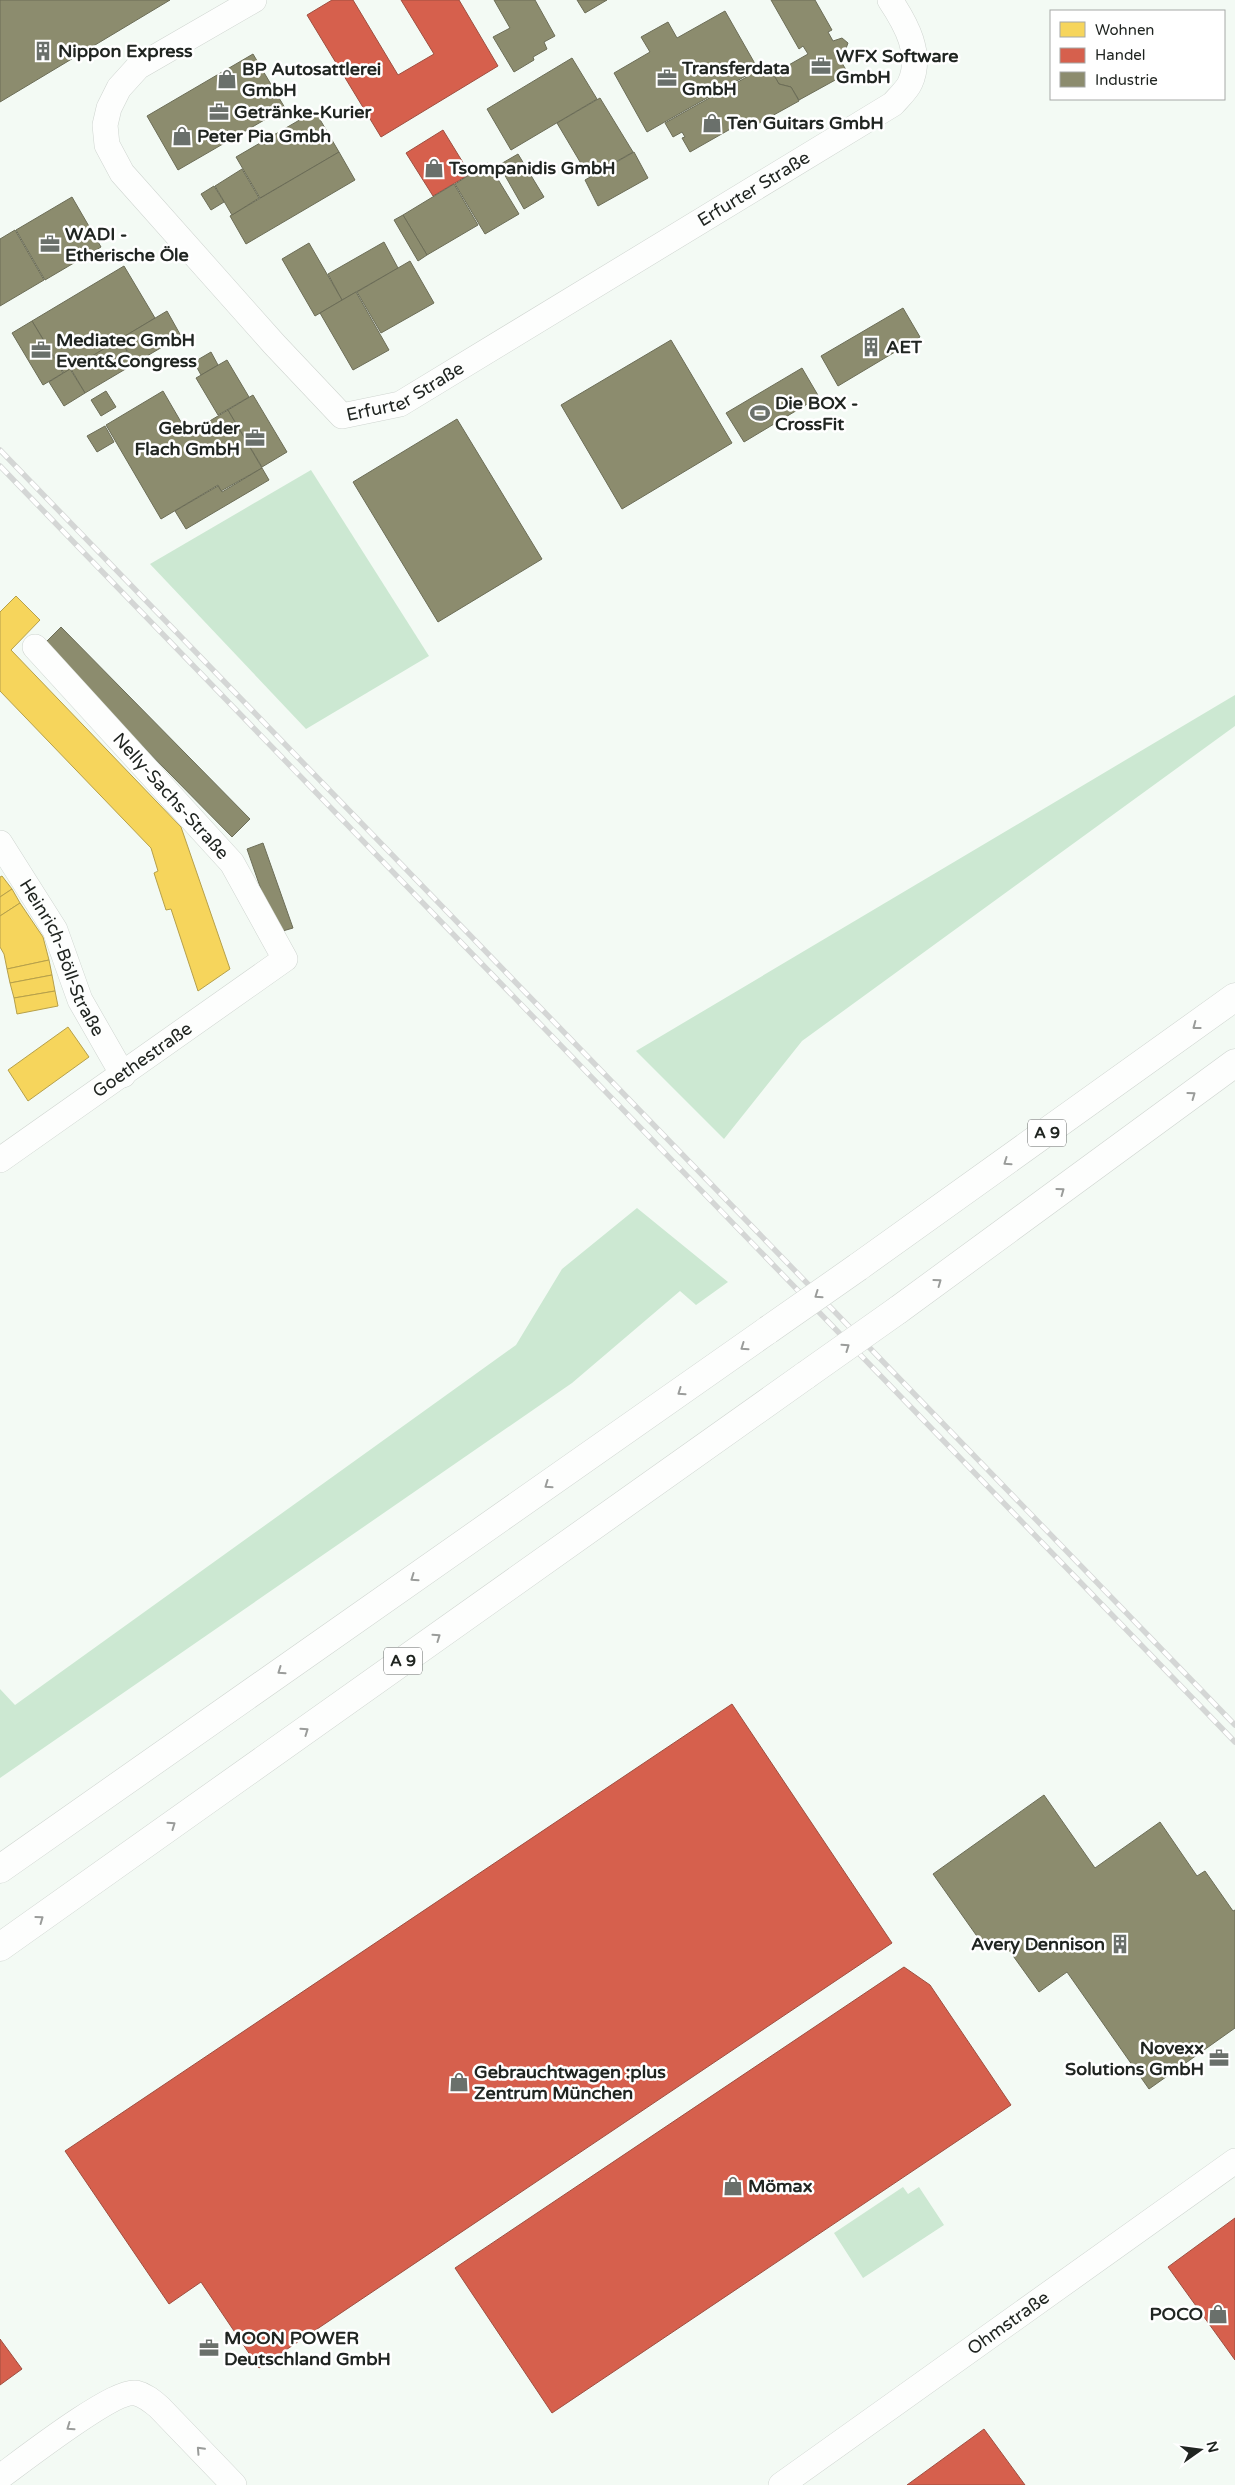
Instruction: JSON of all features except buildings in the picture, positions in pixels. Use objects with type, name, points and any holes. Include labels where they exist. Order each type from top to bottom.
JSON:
[{"type":"highway","name":"A 9","points":[[0,1869],[858,1268],[1235,997]]},
{"type":"highway","name":"A 9","points":[[0,1947],[806,1376],[1235,1063]]},
{"type":"street","name":"Erfurter Straße","points":[[254,0],[138,67],[119,88],[109,108],[105,125],[107,145],[122,173],[274,344],[342,416],[400,404],[893,104],[910,84],[916,57],[905,22],[890,0]]},
{"type":"street","name":"Nelly-Sachs-Straße","points":[[35,647],[232,863],[285,959]]},
{"type":"street","name":"Heinrich-Böll-Straße","points":[[0,843],[55,930],[80,1000],[122,1075]]},
{"type":"street","name":"Goethestraße","points":[[0,1160],[285,959]]},
{"type":"street","name":"Ohmstraße","points":[[781,2485],[1235,2161]]},
{"type":"street","points":[[0,2477],[111,2400],[135,2392],[148,2398],[159,2407],[234,2485]]},
{"type":"green space","points":[[311,470],[429,656],[306,729],[150,564]]},
{"type":"green space","points":[[1235,695],[1235,726],[802,1041],[724,1139],[636,1051]]},
{"type":"green space","points":[[637,1208],[728,1282],[696,1305],[680,1291],[572,1383],[0,1778],[0,1689],[15,1705],[516,1345],[562,1269]]},
{"type":"green space","points":[[903,2187],[908,2194],[919,2187],[944,2225],[863,2278],[834,2233]]},
{"type":"railway","points":[[0,450],[1235,1725]]},
{"type":"railway","points":[[0,466],[1235,1742]]},
{"type":"place","name":"Nippon Express","points":[[43,51]]},
{"type":"place","name":"WFX Software GmbH","points":[[821,66]]},
{"type":"place","name":"Transferdata GmbH","points":[[667,78]]},
{"type":"place","name":"BP Autosattlerei GmbH","points":[[227,79]]},
{"type":"place","name":"Getränke-Kurier","points":[[219,112]]},
{"type":"place","name":"Ten Guitars GmbH","points":[[712,123]]},
{"type":"place","name":"Peter Pia Gmbh","points":[[182,136]]},
{"type":"place","name":"Tsompanidis GmbH","points":[[434,168]]},
{"type":"place","name":"WADI - Etherische Öle","points":[[50,244]]},
{"type":"place","name":"AET","points":[[871,347]]},
{"type":"place","name":"Mediatec GmbH Event&Congress","points":[[41,350]]},
{"type":"place","name":"Die BOX - CrossFit","points":[[760,413]]},
{"type":"place","name":"Gebrüder Flach GmbH","points":[[255,438]]},
{"type":"place","name":"Avery Dennison","points":[[1120,1944]]},
{"type":"place","name":"Novexx Solutions GmbH","points":[[1219,2058]]},
{"type":"place","name":"Gebrauchtwagen :plus Zentrum München","points":[[459,2082]]},
{"type":"place","name":"Mömax","points":[[733,2186]]},
{"type":"place","name":"POCO","points":[[1218,2314]]},
{"type":"place","name":"MOON POWER Deutschland GmbH","points":[[209,2348]]}]
